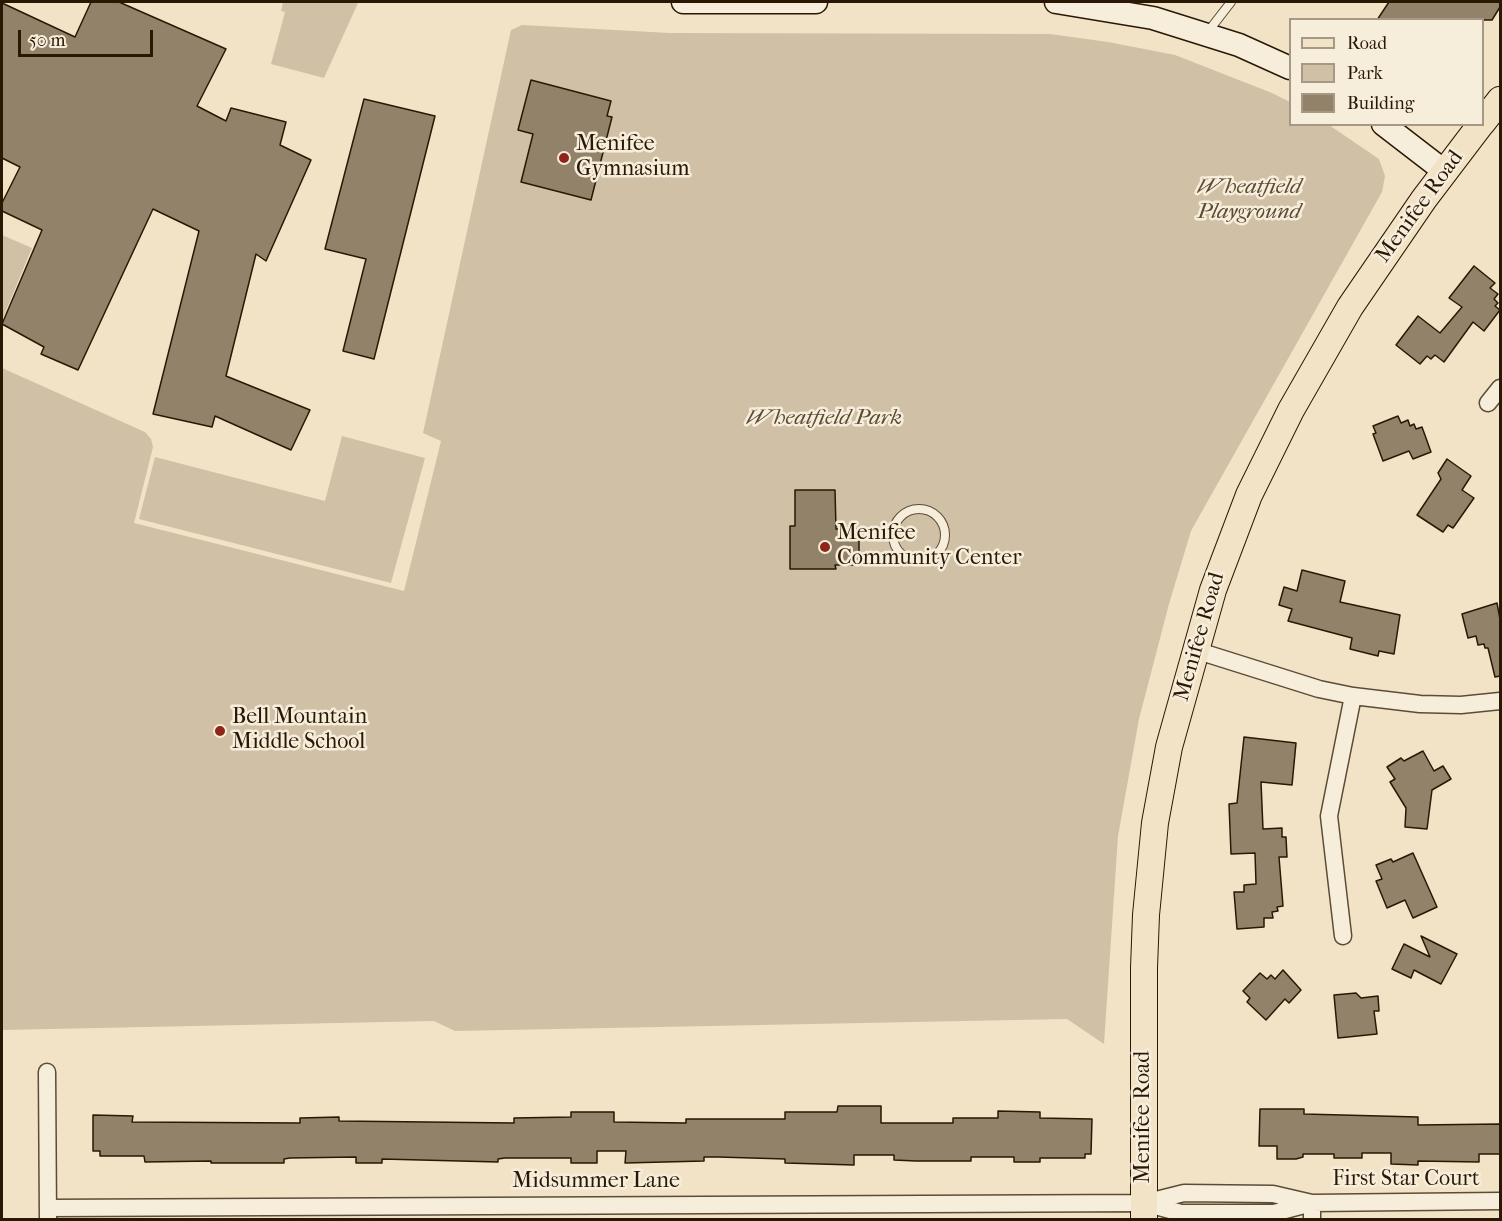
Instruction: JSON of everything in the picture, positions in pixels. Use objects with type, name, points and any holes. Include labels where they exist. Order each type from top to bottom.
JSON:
[{"type":"main road","name":"Menifee Road","points":[[1484,121],[1500,100]]},
{"type":"main road","name":"Menifee Road","points":[[1144,1211],[1146,915],[1155,823],[1169,747],[1195,651],[1230,542],[1249,495],[1291,410],[1350,307],[1444,171],[1480,126]]},
{"type":"street","points":[[683,2],[816,2]]},
{"type":"street","points":[[1056,2],[1153,18],[1207,34],[1289,68]]},
{"type":"street","points":[[1386,126],[1444,171]]},
{"type":"street","points":[[1488,404],[1500,388]]},
{"type":"street","points":[[1195,651],[1319,689],[1353,696],[1420,704],[1461,705],[1500,701]]},
{"type":"street","points":[[1343,936],[1329,816],[1353,696]]},
{"type":"street","points":[[47,1072],[48,1214]]},
{"type":"street","name":"First Star Court","points":[[1144,1211],[1274,1214],[1500,1202]]},
{"type":"street","name":"Midsummer Lane","points":[[48,1214],[1144,1211]]},
{"type":"lane","points":[[1207,34],[1231,2]]},
{"type":"lane","points":[[923,509],[938,517],[943,525],[944,542],[934,555],[927,559],[911,560],[903,556],[894,543],[894,526],[905,512],[923,509]]},
{"type":"green space","points":[[283,2],[358,3],[324,78],[271,64],[285,12],[281,11]]},
{"type":"green space","name":"Wheatfield Park","points":[[522,25],[670,33],[1050,34],[1108,42],[1175,55],[1272,93],[1289,102],[1289,126],[1330,126],[1379,159],[1385,176],[1382,192],[1191,531],[1139,719],[1118,836],[1104,1044],[1067,1019],[455,1031],[434,1021],[2,1030],[2,368],[145,432],[151,439],[153,447],[134,523],[404,591],[441,441],[423,433],[511,30]]},
{"type":"green space","points":[[2,235],[32,248],[2,320]]},
{"type":"green space","points":[[342,436],[425,458],[391,583],[139,519],[155,457],[325,501]]},
{"type":"building","points":[[91,2],[119,2],[226,49],[197,106],[226,121],[231,108],[286,122],[280,145],[311,160],[266,261],[256,254],[226,376],[310,410],[291,450],[215,416],[212,427],[153,414],[199,231],[153,209],[78,370],[41,354],[44,347],[2,324],[42,230],[2,211],[2,203],[20,167],[2,158],[2,3],[75,37]]},
{"type":"building","points":[[1389,2],[1500,2],[1500,7],[1492,20],[1484,20],[1484,18],[1378,18]]},
{"type":"building","name":"Menifee Gymnasium","points":[[531,80],[611,101],[607,116],[612,117],[591,200],[521,182],[533,134],[518,130]]},
{"type":"building","points":[[364,99],[435,116],[374,359],[343,351],[366,259],[325,249]]},
{"type":"building","points":[[1474,266],[1495,283],[1490,288],[1498,294],[1494,299],[1498,303],[1495,306],[1500,310],[1484,331],[1473,322],[1444,362],[1435,355],[1431,359],[1427,356],[1420,364],[1396,345],[1418,316],[1440,333],[1462,307],[1449,298]]},
{"type":"building","points":[[1398,416],[1401,423],[1408,420],[1410,426],[1414,424],[1416,429],[1422,427],[1431,452],[1413,459],[1409,451],[1383,461],[1373,434],[1376,433],[1373,426]]},
{"type":"building","points":[[1447,459],[1471,476],[1462,490],[1474,498],[1453,528],[1448,525],[1443,532],[1417,515],[1441,479],[1438,473]]},
{"type":"building","name":"Menifee Community Center","points":[[795,490],[835,490],[836,529],[859,529],[859,565],[835,565],[836,569],[790,569],[790,526],[795,526]]},
{"type":"building","points":[[1302,570],[1345,581],[1340,602],[1400,615],[1394,654],[1379,651],[1378,656],[1350,649],[1352,638],[1288,621],[1292,609],[1279,605],[1284,587],[1297,591]]},
{"type":"building","points":[[1497,603],[1500,619],[1500,676],[1495,677],[1488,648],[1485,648],[1484,644],[1478,645],[1476,636],[1468,638],[1462,614]]},
{"type":"building","points":[[1244,737],[1296,743],[1292,785],[1261,782],[1263,829],[1282,828],[1282,837],[1286,837],[1287,857],[1279,857],[1283,906],[1277,907],[1278,911],[1272,912],[1273,918],[1264,918],[1264,927],[1237,929],[1234,892],[1244,892],[1244,885],[1256,884],[1255,853],[1231,854],[1229,804],[1237,803]]},
{"type":"building","points":[[1423,751],[1434,771],[1443,766],[1451,779],[1432,790],[1427,829],[1405,827],[1406,808],[1390,782],[1395,779],[1387,767],[1401,758],[1404,761]]},
{"type":"building","points":[[1413,853],[1437,907],[1413,918],[1405,900],[1387,908],[1376,881],[1382,879],[1376,865],[1391,859],[1393,862]]},
{"type":"building","points":[[1421,936],[1457,954],[1441,984],[1414,970],[1411,978],[1392,969],[1404,944],[1430,957]]},
{"type":"building","points":[[1283,970],[1301,990],[1289,1003],[1285,999],[1266,1020],[1247,1002],[1250,998],[1243,991],[1260,973],[1267,979],[1271,975],[1275,979]]},
{"type":"building","points":[[1356,993],[1361,998],[1378,996],[1379,1011],[1374,1011],[1377,1034],[1338,1038],[1334,995]]},
{"type":"building","points":[[838,1106],[881,1106],[881,1123],[953,1123],[953,1118],[998,1118],[998,1111],[1040,1112],[1040,1118],[1092,1119],[1091,1154],[1085,1154],[1085,1158],[1040,1158],[1040,1162],[1014,1162],[1014,1157],[971,1157],[971,1161],[916,1161],[894,1160],[894,1155],[854,1155],[854,1165],[785,1163],[785,1159],[718,1157],[704,1157],[704,1161],[625,1163],[626,1151],[597,1151],[597,1163],[571,1163],[571,1158],[505,1158],[498,1159],[498,1162],[382,1159],[382,1163],[356,1163],[356,1157],[290,1158],[284,1159],[284,1163],[145,1162],[144,1156],[100,1156],[100,1151],[93,1151],[93,1115],[133,1116],[132,1122],[300,1123],[300,1118],[339,1117],[339,1121],[514,1123],[514,1118],[571,1117],[571,1112],[614,1112],[614,1122],[686,1123],[686,1119],[785,1119],[785,1112],[837,1112]]},
{"type":"building","points":[[1260,1109],[1304,1109],[1304,1114],[1418,1117],[1418,1125],[1500,1124],[1500,1154],[1479,1154],[1479,1162],[1418,1161],[1418,1165],[1391,1164],[1391,1153],[1362,1153],[1362,1158],[1334,1158],[1334,1154],[1303,1154],[1303,1157],[1296,1159],[1277,1159],[1277,1146],[1259,1146]]},
{"type":"place","name":"Menifee Gymnasium","points":[[564,158]]},
{"type":"place","name":"Menifee Community Center","points":[[825,547]]},
{"type":"place","name":"Bell Mountain Middle School","points":[[220,731]]},
{"type":"park label","name":"Wheatfield Playground","points":[[1249,200]]}]
